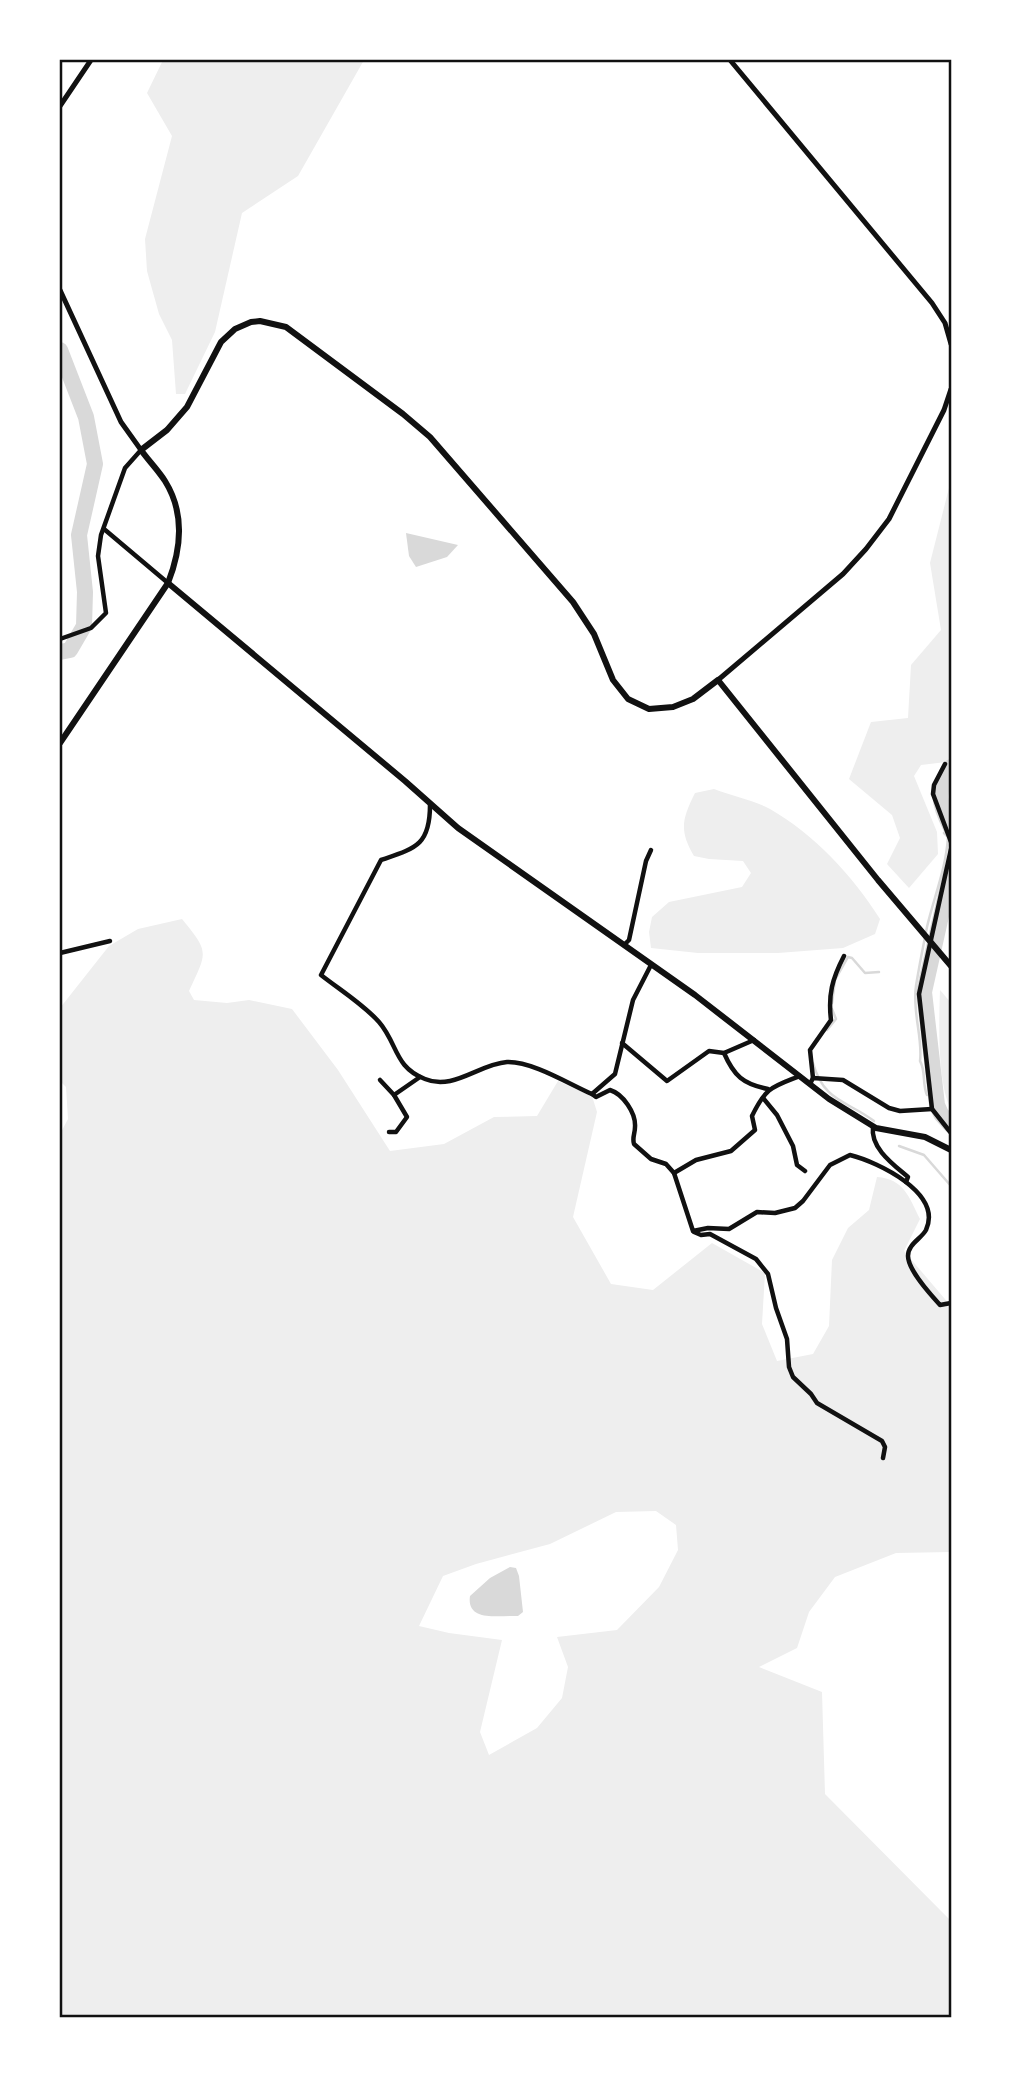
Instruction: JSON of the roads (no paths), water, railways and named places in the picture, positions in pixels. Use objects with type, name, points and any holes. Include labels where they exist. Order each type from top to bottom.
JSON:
[{"type":"main road","points":[[60,743],[168,583],[178,559],[180,537],[177,510],[166,482],[141,450],[167,430],[187,407],[221,342],[235,329],[251,321],[286,327],[430,437],[573,601],[594,634],[613,680],[628,699],[649,709],[673,707],[693,699],[718,680],[878,880],[951,966]]},
{"type":"main road","points":[[168,583],[458,828],[625,944],[800,1076],[815,1080],[829,1099],[873,1127],[925,1137],[951,1150]]},
{"type":"street","points":[[60,106],[91,60]]},
{"type":"street","points":[[730,60],[932,303],[945,323],[951,344]]},
{"type":"street","points":[[60,290],[121,422],[141,450],[125,468],[104,529],[99,556],[106,613],[91,628],[60,639]]},
{"type":"street","points":[[718,680],[842,574],[866,549],[889,519],[944,410],[951,389]]},
{"type":"street","points":[[104,529],[168,583]]},
{"type":"street","points":[[945,764],[934,785],[933,794],[951,842]]},
{"type":"street","points":[[430,805],[430,825],[425,839],[406,852],[381,860],[321,975],[381,1023],[406,1070],[428,1081],[450,1082],[483,1067],[508,1062],[531,1066],[596,1097],[610,1090],[615,1092],[633,1111],[634,1144],[651,1159],[666,1164],[674,1173],[693,1231],[701,1235],[710,1234],[756,1259],[768,1274],[786,1339],[789,1367],[793,1377],[817,1403],[882,1441],[885,1447],[884,1458]]},
{"type":"street","points":[[951,849],[919,994],[932,1110],[951,1133]]},
{"type":"street","points":[[625,944],[629,940],[646,861],[651,850]]},
{"type":"street","points":[[60,953],[110,941]]},
{"type":"street","points":[[844,956],[833,980],[828,1008],[831,1020],[818,1035],[809,1052],[815,1080],[843,1080],[889,1108],[900,1111],[932,1110]]},
{"type":"street","points":[[592,1094],[615,1074],[633,1000],[651,965]]},
{"type":"street","points":[[622,1043],[667,1081],[709,1051],[724,1053],[755,1040]]},
{"type":"street","points":[[724,1053],[732,1072],[754,1086],[768,1090]]},
{"type":"street","points":[[674,1173],[696,1160],[731,1151],[755,1130],[752,1116],[768,1090],[777,1083],[800,1076]]},
{"type":"street","points":[[394,1096],[420,1077]]},
{"type":"street","points":[[380,1080],[407,1117],[396,1132],[389,1132]]},
{"type":"street","points":[[762,1098],[777,1115],[793,1146],[797,1165],[805,1171]]},
{"type":"street","points":[[873,1127],[872,1133],[884,1157],[908,1177],[906,1182]]},
{"type":"street","points":[[693,1231],[708,1228],[729,1229],[757,1212],[775,1213],[795,1208],[830,1165],[850,1155],[884,1167],[906,1182],[926,1204],[929,1211],[926,1230],[909,1250],[908,1259],[924,1287],[940,1305],[951,1303]]},
{"type":"waterway","points":[[60,350],[86,417],[95,464],[79,535],[85,592],[84,626],[70,650],[60,652]]},
{"type":"waterway","points":[[951,767],[940,797],[951,828]]},
{"type":"waterway","points":[[927,1095],[920,1061],[915,996],[927,927],[945,860],[948,837],[944,833]]},
{"type":"waterway","points":[[951,871],[924,992],[937,1105],[951,1125]]},
{"type":"waterway","points":[[832,1003],[835,980],[848,957],[865,973],[879,972]]},
{"type":"waterway","points":[[827,1030],[836,1019],[832,1009]]},
{"type":"waterway","points":[[813,1063],[823,1086],[830,1093],[874,1121]]},
{"type":"waterway","points":[[899,1146],[924,1155],[951,1186]]}]
